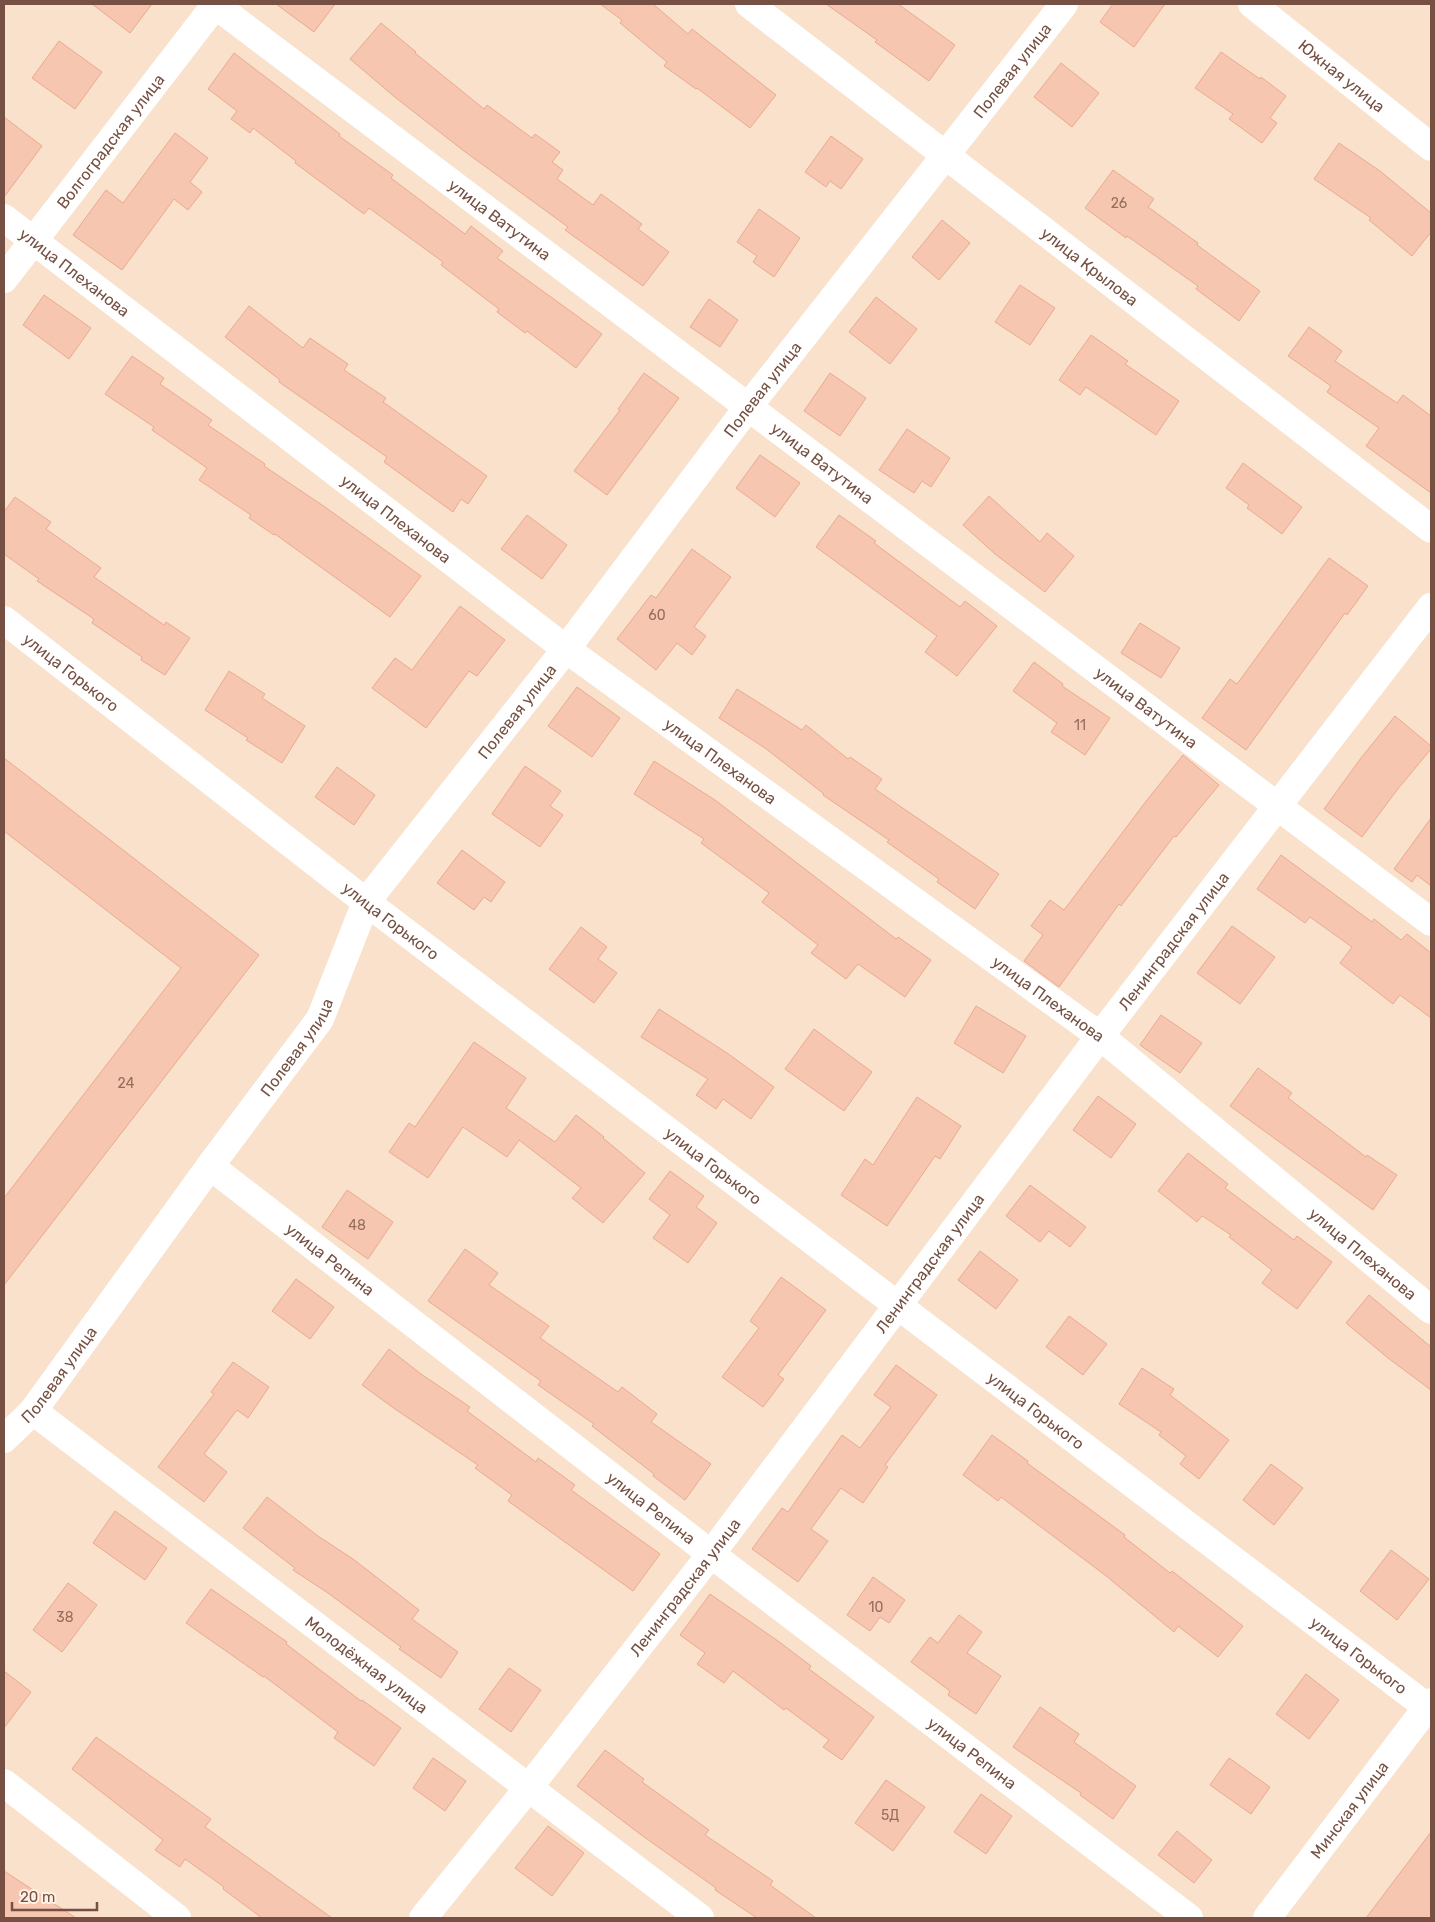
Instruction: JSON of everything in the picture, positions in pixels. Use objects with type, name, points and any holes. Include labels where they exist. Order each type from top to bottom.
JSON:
[{"type":"street","name":"Волгоградская улица","points":[[4,279],[215,4]]},
{"type":"street","name":"улица Ватутина","points":[[215,4],[1431,922]]},
{"type":"street","name":"улица Крылова","points":[[749,4],[1431,529]]},
{"type":"street","name":"Полевая улица","points":[[4,1439],[33,1410],[210,1166],[320,1019],[366,902],[566,648],[748,407],[1064,4]]},
{"type":"street","name":"Южная улица","points":[[1252,4],[1431,147]]},
{"type":"street","name":"улица Плеханова","points":[[4,218],[566,648],[1100,1036],[1431,1310]]},
{"type":"street","name":"Ленинградская улица","points":[[423,1918],[529,1787],[711,1554],[1100,1036],[1431,607]]},
{"type":"street","name":"улица Горького","points":[[4,620],[366,902],[1429,1704]]},
{"type":"street","name":"улица Репина","points":[[210,1166],[711,1554],[1189,1918]]},
{"type":"street","name":"Молодёжная улица","points":[[33,1410],[700,1918]]},
{"type":"street","name":"Минская улица","points":[[1267,1918],[1429,1704]]},
{"type":"street","points":[[4,1782],[177,1918]]},
{"type":"shaded area","points":[[4,4],[1431,4],[1431,1918],[4,1918]]},
{"type":"building","points":[[92,4],[152,4],[130,33]]},
{"type":"building","points":[[276,4],[335,4],[314,32]]},
{"type":"building","points":[[600,4],[653,4],[688,34],[692,29],[776,95],[750,128],[664,66],[667,62],[620,23],[622,20]]},
{"type":"building","points":[[826,4],[898,4],[955,45],[929,81],[875,42],[877,40]]},
{"type":"building","points":[[1113,4],[1165,4],[1134,47],[1100,22]]},
{"type":"building","points":[[381,23],[484,109],[487,105],[532,138],[535,134],[560,152],[552,162],[563,170],[557,179],[593,205],[601,194],[642,224],[638,229],[669,252],[643,286],[565,230],[568,227],[464,151],[350,59]]},
{"type":"building","points":[[59,41],[102,72],[75,109],[32,78]]},
{"type":"building","points":[[1221,52],[1260,79],[1261,77],[1286,96],[1270,118],[1277,123],[1262,143],[1229,119],[1233,114],[1195,88]]},
{"type":"building","points":[[234,53],[340,134],[339,136],[393,175],[391,178],[465,234],[471,226],[503,251],[497,258],[602,334],[576,368],[527,331],[525,333],[497,312],[499,309],[441,265],[443,262],[369,208],[364,214],[295,163],[296,161],[253,128],[250,133],[231,119],[237,111],[208,89]]},
{"type":"building","points":[[1061,63],[1099,93],[1072,127],[1034,97]]},
{"type":"building","points":[[4,117],[42,146],[4,197]]},
{"type":"building","points":[[175,133],[208,158],[190,182],[202,192],[188,210],[174,199],[122,270],[73,235],[106,190],[123,203]]},
{"type":"building","points":[[831,136],[863,159],[841,189],[830,181],[826,187],[805,172]]},
{"type":"building","points":[[1339,143],[1380,171],[1431,213],[1431,232],[1412,256],[1369,220],[1371,218],[1314,179]]},
{"type":"building","points":[[1113,170],[1154,199],[1148,207],[1260,291],[1239,321],[1196,289],[1198,286],[1085,208]]},
{"type":"building","points":[[759,209],[800,238],[774,277],[753,262],[757,256],[737,242]]},
{"type":"building","points":[[942,220],[970,243],[939,280],[912,257]]},
{"type":"building","points":[[1020,285],[1055,308],[1030,345],[995,322]]},
{"type":"building","points":[[44,295],[91,328],[69,359],[23,325]]},
{"type":"building","points":[[876,297],[917,329],[890,364],[849,332]]},
{"type":"building","points":[[709,299],[738,320],[720,347],[690,327]]},
{"type":"building","points":[[249,306],[303,348],[310,338],[348,364],[344,370],[386,398],[383,402],[487,476],[468,504],[461,499],[453,512],[384,462],[387,457],[279,382],[280,380],[225,337]]},
{"type":"building","points":[[1309,327],[1342,351],[1335,361],[1397,403],[1403,395],[1431,416],[1431,493],[1366,446],[1379,428],[1327,392],[1331,386],[1288,356]]},
{"type":"building","points":[[1091,335],[1128,361],[1125,364],[1179,401],[1156,435],[1086,387],[1080,395],[1059,380]]},
{"type":"building","points":[[132,356],[164,378],[160,384],[212,420],[208,425],[421,576],[390,617],[275,534],[249,518],[251,515],[199,480],[207,468],[152,430],[154,427],[105,394]]},
{"type":"building","points":[[644,373],[679,398],[607,495],[574,471],[620,410],[618,409]]},
{"type":"building","points":[[830,373],[866,398],[840,436],[804,411]]},
{"type":"building","points":[[907,429],[950,458],[931,487],[922,481],[914,493],[879,470]]},
{"type":"building","points":[[760,455],[800,483],[775,517],[736,488]]},
{"type":"building","points":[[1243,463],[1302,507],[1282,534],[1247,508],[1249,505],[1226,488]]},
{"type":"building","points":[[989,496],[1040,542],[1047,533],[1074,556],[1045,592],[995,554],[963,525]]},
{"type":"building","points":[[15,497],[51,522],[46,529],[101,568],[94,577],[164,625],[166,622],[190,638],[165,675],[141,660],[142,657],[92,623],[94,619],[37,581],[39,579],[4,554],[4,512]]},
{"type":"building","points":[[527,515],[567,545],[542,579],[501,549]]},
{"type":"building","points":[[839,515],[876,541],[874,543],[960,607],[965,601],[997,626],[957,676],[925,652],[937,636],[816,547]]},
{"type":"building","points":[[692,549],[731,577],[694,627],[706,636],[692,655],[677,643],[656,670],[617,639],[651,595],[656,598]]},
{"type":"building","points":[[1329,558],[1368,586],[1347,615],[1345,613],[1246,750],[1202,718],[1230,679],[1237,684]]},
{"type":"building","points":[[460,606],[505,640],[477,676],[469,671],[426,728],[372,688],[395,658],[412,670]]},
{"type":"building","points":[[1140,623],[1180,648],[1161,678],[1121,653]]},
{"type":"building","points":[[1034,662],[1063,684],[1062,686],[1110,718],[1085,755],[1051,732],[1057,723],[1013,691]]},
{"type":"building","points":[[229,671],[265,694],[262,698],[305,726],[282,763],[205,710]]},
{"type":"building","points":[[577,687],[620,718],[592,757],[548,726]]},
{"type":"building","points":[[737,689],[802,730],[806,725],[848,759],[850,757],[882,779],[875,789],[999,874],[975,909],[937,882],[939,879],[887,842],[889,840],[823,795],[765,748],[719,718]]},
{"type":"building","points":[[1395,716],[1431,746],[1431,749],[1362,837],[1324,809],[1361,758]]},
{"type":"building","points":[[1183,755],[1219,785],[1176,837],[1174,836],[1121,906],[1119,904],[1059,987],[1024,961],[1043,935],[1031,926],[1050,900],[1064,910]]},
{"type":"building","points":[[4,758],[259,955],[4,1285],[4,1198],[181,968],[4,831]]},
{"type":"building","points":[[654,761],[715,800],[896,939],[898,937],[931,960],[905,997],[858,964],[846,979],[811,953],[818,945],[762,902],[769,893],[701,843],[704,839],[634,794]]},
{"type":"building","points":[[525,766],[561,791],[550,806],[563,815],[540,847],[492,814]]},
{"type":"building","points":[[337,767],[375,795],[354,825],[315,797]]},
{"type":"building","points":[[1431,818],[1431,886],[1417,875],[1412,882],[1394,869]]},
{"type":"building","points":[[462,850],[505,882],[491,902],[484,897],[474,910],[437,883]]},
{"type":"building","points":[[1281,855],[1372,922],[1374,919],[1401,940],[1407,934],[1431,953],[1431,1018],[1400,995],[1393,1004],[1340,963],[1352,947],[1310,917],[1305,923],[1257,889]]},
{"type":"building","points":[[1232,926],[1275,957],[1240,1004],[1197,973]]},
{"type":"building","points":[[581,927],[607,947],[598,959],[617,973],[594,1003],[549,969]]},
{"type":"building","points":[[976,1006],[1026,1036],[1003,1073],[954,1043]]},
{"type":"building","points":[[659,1009],[727,1053],[774,1087],[751,1119],[723,1099],[716,1109],[696,1095],[708,1079],[641,1037]]},
{"type":"building","points":[[1161,1015],[1202,1043],[1180,1073],[1140,1045]]},
{"type":"building","points":[[814,1029],[872,1072],[844,1111],[785,1069]]},
{"type":"building","points":[[474,1042],[526,1078],[506,1108],[555,1142],[576,1115],[645,1173],[603,1223],[572,1198],[581,1188],[519,1140],[507,1157],[463,1127],[428,1178],[389,1152],[409,1123],[415,1127]]},
{"type":"building","points":[[1258,1068],[1292,1093],[1288,1098],[1366,1157],[1367,1155],[1397,1175],[1373,1210],[1230,1106]]},
{"type":"building","points":[[1098,1096],[1136,1124],[1111,1158],[1073,1130]]},
{"type":"building","points":[[917,1097],[961,1126],[940,1159],[935,1156],[887,1226],[841,1195],[865,1159],[873,1165]]},
{"type":"building","points":[[1188,1153],[1228,1184],[1225,1188],[1294,1240],[1297,1236],[1332,1262],[1297,1309],[1262,1283],[1272,1270],[1229,1237],[1231,1235],[1202,1216],[1197,1222],[1158,1191]]},
{"type":"building","points":[[670,1171],[704,1196],[696,1207],[717,1223],[688,1263],[653,1238],[670,1215],[649,1199]]},
{"type":"building","points":[[1030,1185],[1086,1227],[1070,1247],[1049,1231],[1040,1242],[1006,1216]]},
{"type":"building","points":[[347,1190],[393,1222],[368,1259],[322,1227]]},
{"type":"building","points":[[465,1249],[498,1273],[489,1285],[549,1326],[540,1338],[618,1392],[622,1387],[657,1414],[651,1422],[711,1464],[685,1500],[592,1426],[594,1424],[538,1385],[541,1381],[428,1301]]},
{"type":"building","points":[[980,1251],[1018,1280],[996,1309],[958,1280]]},
{"type":"building","points":[[781,1277],[826,1310],[778,1375],[784,1379],[763,1407],[722,1377],[759,1328],[750,1321]]},
{"type":"building","points":[[296,1279],[334,1307],[310,1339],[272,1311]]},
{"type":"building","points":[[1369,1295],[1431,1347],[1431,1390],[1346,1323]]},
{"type":"building","points":[[1069,1316],[1107,1344],[1083,1375],[1046,1347]]},
{"type":"building","points":[[389,1349],[421,1374],[470,1407],[467,1411],[536,1462],[538,1458],[575,1485],[571,1490],[660,1554],[633,1591],[508,1501],[512,1495],[475,1468],[478,1465],[362,1385]]},
{"type":"building","points":[[233,1362],[269,1387],[248,1418],[237,1410],[204,1454],[227,1472],[204,1502],[158,1467],[214,1394],[211,1392]]},
{"type":"building","points":[[896,1365],[937,1395],[885,1465],[888,1467],[863,1503],[841,1488],[811,1529],[828,1541],[798,1582],[752,1549],[782,1508],[788,1512],[842,1435],[860,1448],[891,1407],[874,1395]]},
{"type":"building","points":[[1142,1368],[1174,1389],[1170,1395],[1229,1440],[1199,1479],[1180,1464],[1186,1456],[1159,1435],[1161,1432],[1119,1404]]},
{"type":"building","points":[[992,1435],[1125,1535],[1124,1537],[1170,1573],[1172,1571],[1243,1626],[1218,1657],[1178,1626],[1174,1632],[1105,1575],[1001,1497],[998,1501],[963,1475]]},
{"type":"building","points":[[1271,1464],[1303,1488],[1274,1525],[1243,1500]]},
{"type":"building","points":[[267,1497],[318,1536],[353,1559],[419,1610],[412,1619],[458,1652],[441,1678],[399,1649],[401,1647],[328,1593],[293,1570],[295,1568],[243,1528]]},
{"type":"building","points":[[115,1511],[167,1548],[145,1580],[93,1543]]},
{"type":"building","points":[[1391,1550],[1429,1579],[1397,1620],[1360,1591]]},
{"type":"building","points":[[873,1577],[905,1600],[889,1623],[880,1617],[870,1631],[847,1615]]},
{"type":"building","points":[[68,1583],[97,1605],[62,1652],[33,1630]]},
{"type":"building","points":[[211,1589],[287,1642],[286,1644],[361,1701],[401,1728],[374,1766],[334,1738],[338,1732],[264,1676],[186,1623]]},
{"type":"building","points":[[710,1594],[778,1641],[811,1666],[809,1669],[874,1717],[842,1760],[823,1747],[829,1740],[786,1708],[784,1710],[733,1671],[724,1683],[697,1664],[705,1653],[680,1635]]},
{"type":"building","points":[[959,1615],[982,1632],[967,1653],[1001,1676],[976,1714],[948,1695],[950,1691],[911,1662],[930,1637],[938,1643]]},
{"type":"building","points":[[509,1668],[541,1690],[511,1732],[479,1709]]},
{"type":"building","points":[[4,1671],[31,1692],[4,1728]]},
{"type":"building","points":[[1306,1674],[1339,1700],[1309,1739],[1276,1714]]},
{"type":"building","points":[[1040,1707],[1079,1734],[1074,1742],[1136,1786],[1113,1819],[1080,1795],[1081,1793],[1013,1747]]},
{"type":"building","points":[[96,1737],[211,1819],[205,1827],[332,1918],[262,1918],[185,1859],[180,1867],[155,1850],[163,1840],[72,1769]]},
{"type":"building","points":[[605,1750],[644,1779],[642,1782],[709,1830],[705,1835],[773,1881],[770,1885],[816,1918],[757,1918],[715,1890],[716,1888],[577,1786]]},
{"type":"building","points":[[433,1758],[466,1781],[445,1811],[413,1788]]},
{"type":"building","points":[[1229,1758],[1270,1787],[1251,1814],[1210,1785]]},
{"type":"building","points":[[886,1780],[925,1807],[893,1851],[855,1823]]},
{"type":"building","points":[[981,1794],[1012,1816],[986,1854],[954,1832]]},
{"type":"building","points":[[548,1826],[584,1853],[552,1896],[515,1868]]},
{"type":"building","points":[[1177,1831],[1212,1860],[1194,1883],[1158,1855]]},
{"type":"building","points":[[1431,1832],[1431,1918],[1366,1918]]},
{"type":"building","points":[[4,1871],[76,1918],[4,1918]]}]
